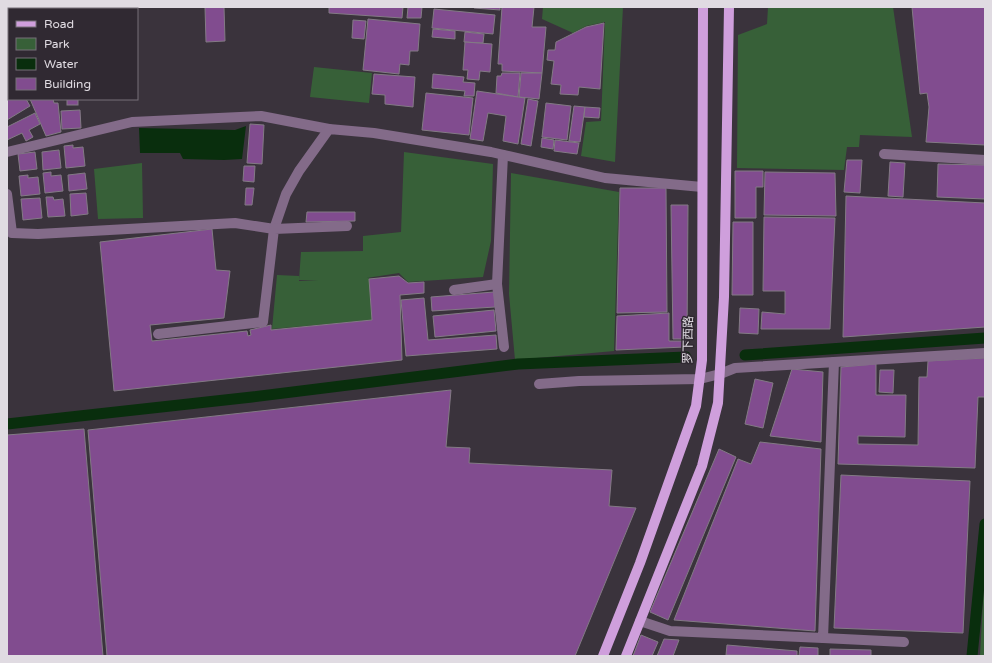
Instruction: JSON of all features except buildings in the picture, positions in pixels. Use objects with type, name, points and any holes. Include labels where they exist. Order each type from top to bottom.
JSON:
[{"type":"main road","name":"罗下西路","points":[[602,656],[640,563],[696,406],[702,353],[703,7]]},
{"type":"main road","points":[[626,656],[702,466],[718,403],[724,297],[729,7]]},
{"type":"street","points":[[7,152],[132,122],[261,116],[329,129],[374,133],[504,155],[605,178],[702,187]]},
{"type":"street","points":[[158,334],[263,322],[274,229],[286,194],[299,171],[329,129]]},
{"type":"street","points":[[884,154],[985,160]]},
{"type":"street","points":[[504,155],[497,284],[504,347]]},
{"type":"street","points":[[7,194],[9,234],[38,234],[235,224],[274,229],[347,226]]},
{"type":"street","points":[[454,290],[497,284]]},
{"type":"street","points":[[539,384],[579,381],[700,379],[720,374],[735,368],[983,353]]},
{"type":"street","points":[[823,638],[834,362]]},
{"type":"street","points":[[640,621],[670,631],[904,642]]},
{"type":"green space","points":[[543,7],[623,7],[615,162],[581,156],[586,122],[601,121],[605,22],[586,26],[573,33],[542,19]]},
{"type":"green space","points":[[768,7],[893,7],[912,137],[860,135],[859,147],[847,147],[844,170],[737,168],[738,35],[767,24]]},
{"type":"green space","points":[[314,67],[372,73],[369,103],[310,97]]},
{"type":"green space","points":[[404,152],[493,164],[491,241],[483,277],[408,282],[399,273],[367,278],[369,278],[372,320],[272,329],[277,275],[299,276],[299,280],[301,252],[363,251],[363,236],[401,232]]},
{"type":"green space","points":[[142,163],[143,218],[98,219],[94,169]]},
{"type":"green space","points":[[511,173],[619,192],[614,351],[515,360],[509,294]]},
{"type":"green space","points":[[985,564],[985,656],[980,656]]},
{"type":"water","points":[[7,7],[51,7],[8,8],[8,53]]},
{"type":"water","points":[[246,126],[242,159],[183,159],[180,153],[140,153],[139,128],[235,130]]},
{"type":"waterway","points":[[745,355],[985,338]]},
{"type":"waterway","points":[[7,424],[252,397],[518,364],[686,357]]},
{"type":"waterway","points":[[972,656],[985,524]]}]
